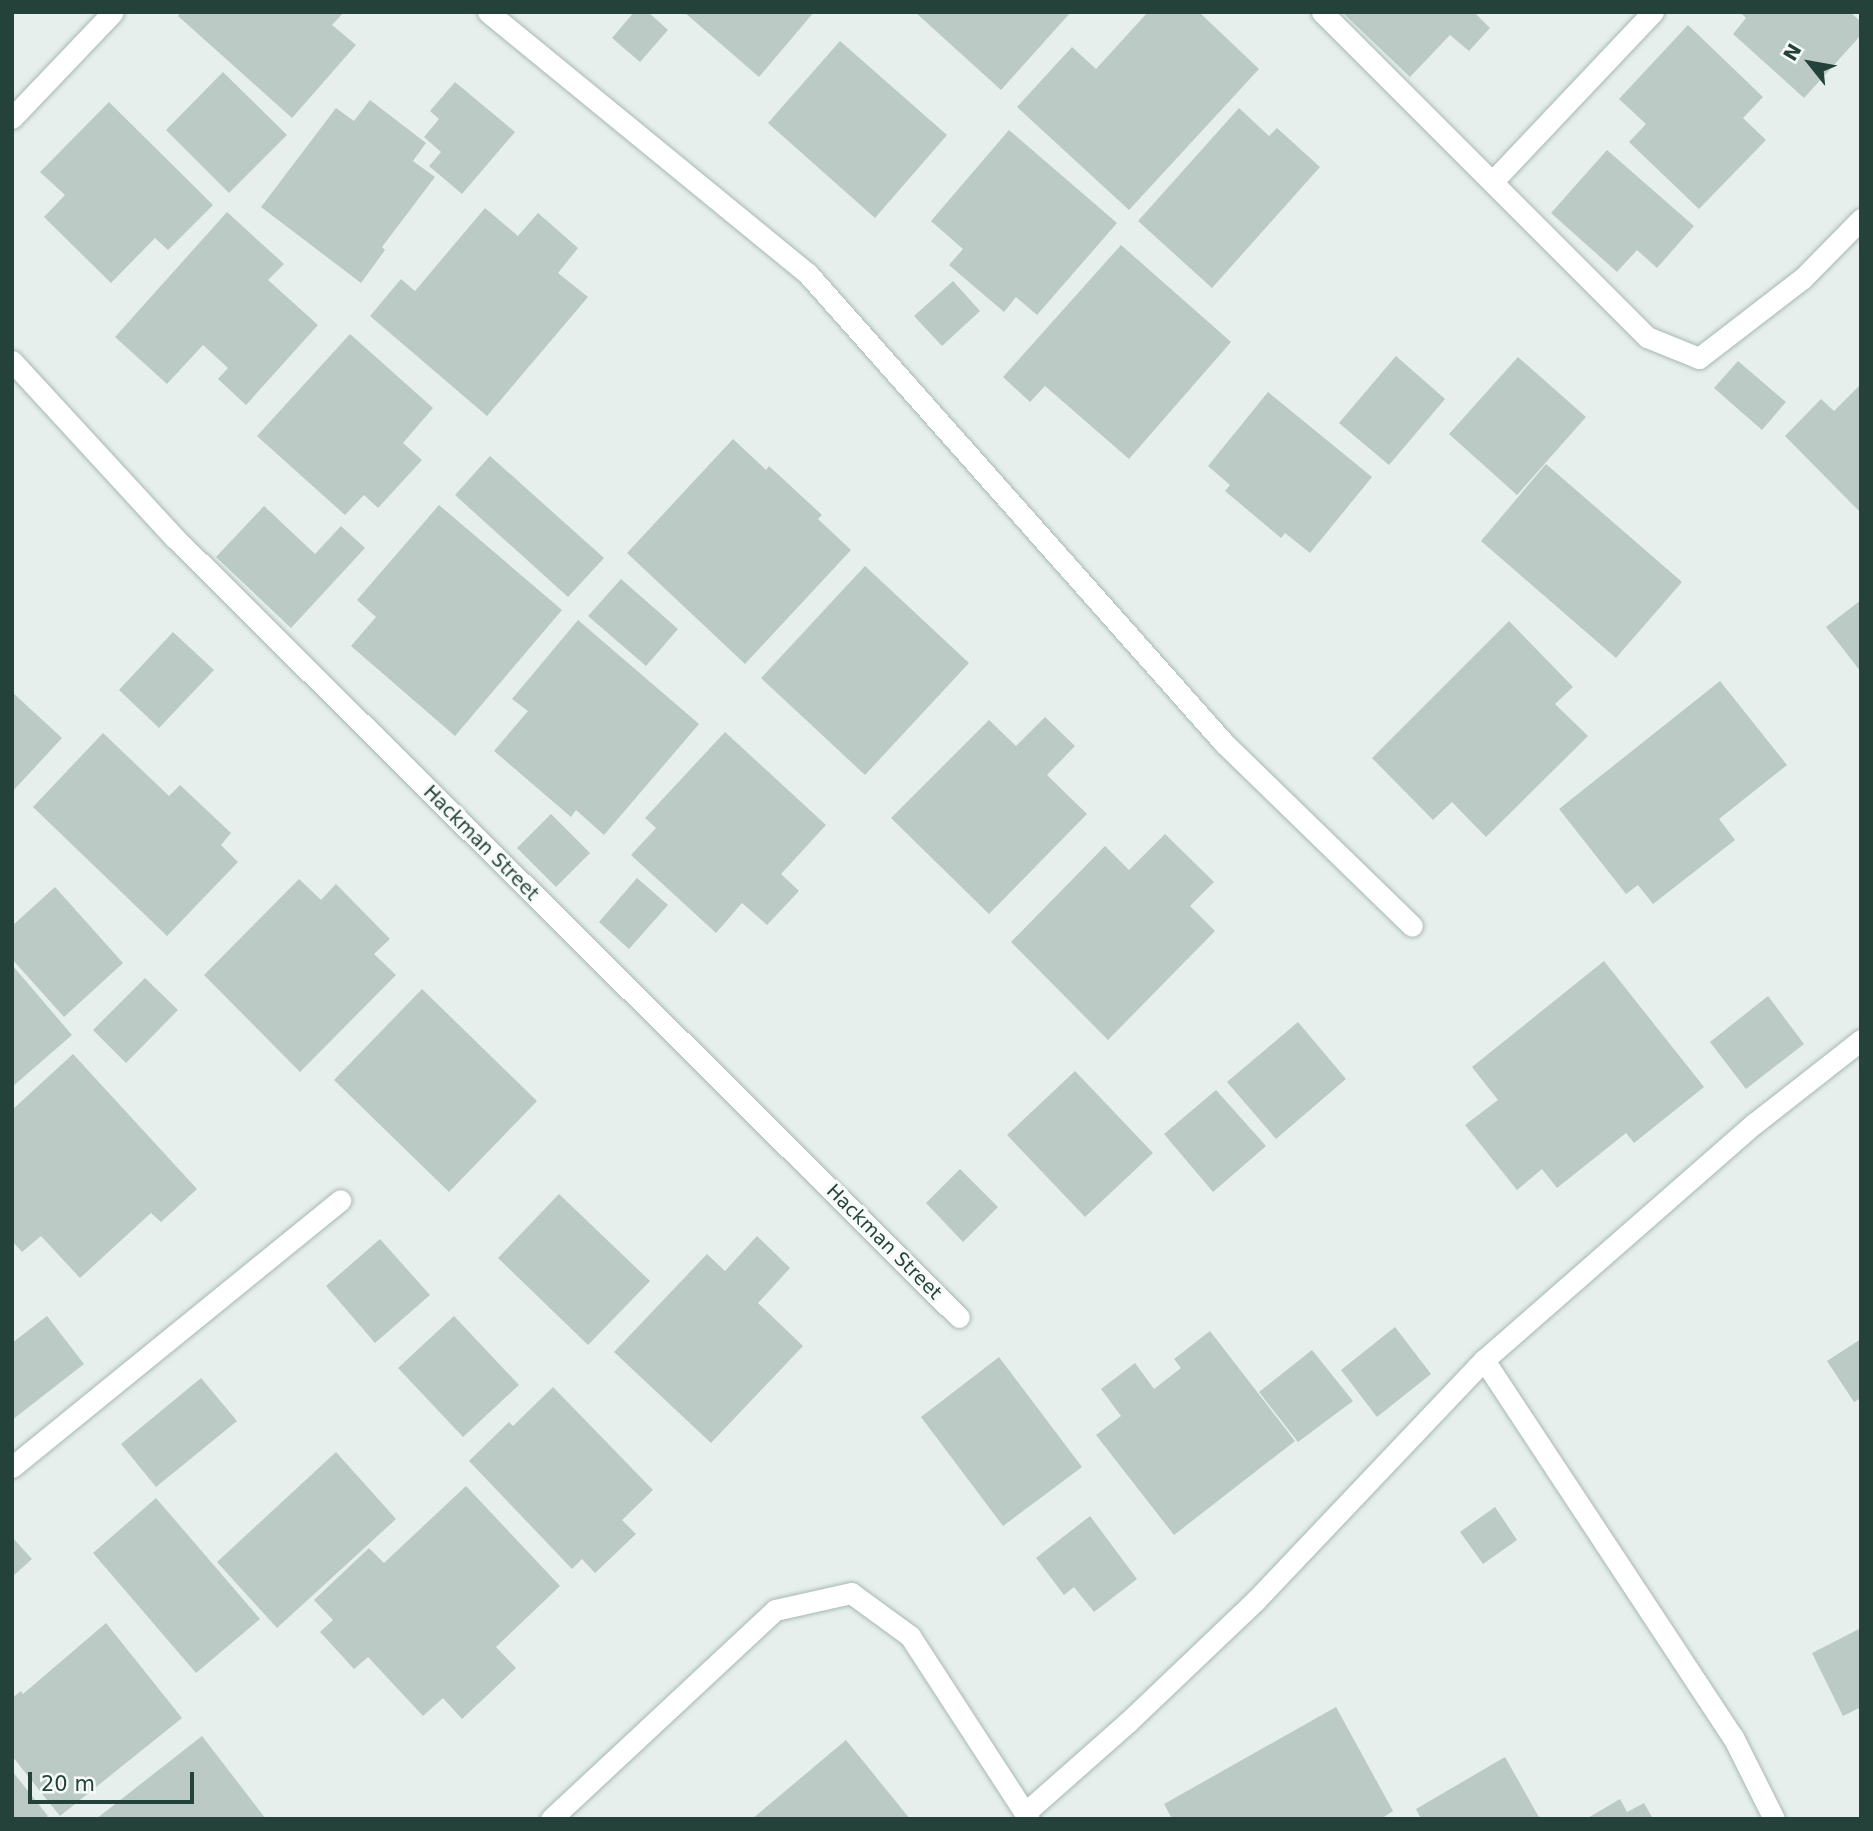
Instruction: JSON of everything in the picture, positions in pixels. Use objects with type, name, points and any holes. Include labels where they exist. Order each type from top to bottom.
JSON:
[{"type":"street","points":[[12,118],[113,12]]},
{"type":"street","points":[[488,12],[808,274],[1224,743],[1412,926]]},
{"type":"street","points":[[1322,12],[1647,337],[1699,358],[1803,278],[1861,219]]},
{"type":"street","points":[[1493,181],[1653,12]]},
{"type":"street","name":"Hackman Street","points":[[12,361],[174,538],[958,1317]]},
{"type":"street","points":[[551,1819],[775,1610],[851,1593],[910,1636],[1027,1816],[1256,1600],[1484,1360],[1755,1123],[1861,1040]]},
{"type":"street","points":[[12,1467],[340,1200]]},
{"type":"street","points":[[1484,1360],[1733,1737],[1774,1819]]},
{"type":"building","points":[[181,12],[344,12],[332,25],[356,45],[292,118],[178,16]]},
{"type":"building","points":[[634,12],[648,12],[668,30],[640,62],[612,38]]},
{"type":"building","points":[[684,12],[814,12],[759,77]]},
{"type":"building","points":[[915,12],[1071,12],[1001,90]]},
{"type":"building","points":[[1148,12],[1199,12],[1259,69],[1129,210],[1017,107],[1072,47],[1096,69]]},
{"type":"building","points":[[1342,12],[1474,12],[1490,28],[1469,51],[1450,35],[1410,77]]},
{"type":"building","points":[[1740,12],[1850,12],[1861,22],[1861,35],[1804,98],[1733,34],[1746,18]]},
{"type":"building","points":[[1688,25],[1763,97],[1743,118],[1766,140],[1699,209],[1629,142],[1646,124],[1619,99]]},
{"type":"building","points":[[840,41],[947,135],[875,218],[768,123]]},
{"type":"building","points":[[223,72],[287,135],[229,193],[166,130]]},
{"type":"building","points":[[455,82],[515,132],[462,194],[429,166],[441,152],[424,137],[439,119],[430,111]]},
{"type":"building","points":[[370,100],[426,143],[413,161],[435,177],[382,247],[385,250],[361,283],[261,207],[336,108],[354,121]]},
{"type":"building","points":[[109,102],[213,205],[168,250],[155,238],[111,283],[44,217],[65,195],[40,172]]},
{"type":"building","points":[[1239,108],[1269,136],[1277,128],[1320,167],[1212,288],[1138,221]]},
{"type":"building","points":[[1009,130],[1117,223],[1037,315],[1016,297],[1004,312],[949,265],[963,249],[931,221]]},
{"type":"building","points":[[1607,150],[1694,226],[1657,268],[1637,250],[1617,272],[1551,213]]},
{"type":"building","points":[[485,208],[518,236],[538,213],[578,248],[558,273],[588,297],[487,416],[370,316],[401,279],[415,291]]},
{"type":"building","points":[[227,212],[284,264],[268,280],[318,325],[246,405],[218,379],[228,368],[203,345],[167,384],[115,337]]},
{"type":"building","points":[[1121,245],[1231,342],[1129,459],[1045,386],[1030,402],[1003,377]]},
{"type":"building","points":[[953,281],[980,311],[942,346],[914,316]]},
{"type":"building","points":[[350,334],[433,408],[403,443],[422,460],[378,508],[364,495],[345,515],[257,436]]},
{"type":"building","points":[[1396,356],[1445,399],[1389,465],[1339,423]]},
{"type":"building","points":[[1518,357],[1586,417],[1517,495],[1449,434]]},
{"type":"building","points":[[1738,361],[1786,402],[1762,430],[1714,388]]},
{"type":"building","points":[[1861,384],[1861,513],[1785,436],[1821,399],[1834,411]]},
{"type":"building","points":[[1268,392],[1372,477],[1310,553],[1285,533],[1281,538],[1225,491],[1230,485],[1208,466]]},
{"type":"building","points":[[733,439],[766,470],[769,466],[822,515],[818,519],[851,550],[745,664],[627,553]]},
{"type":"building","points":[[490,456],[604,558],[568,597],[455,495]]},
{"type":"building","points":[[1546,464],[1682,582],[1616,658],[1481,541]]},
{"type":"building","points":[[439,505],[562,610],[455,736],[351,646],[376,617],[357,600]]},
{"type":"building","points":[[264,506],[315,554],[341,526],[365,548],[291,628],[216,557]]},
{"type":"building","points":[[865,566],[969,663],[865,775],[761,678]]},
{"type":"building","points":[[621,579],[678,629],[646,666],[588,616]]},
{"type":"building","points":[[1861,600],[1861,672],[1826,627]]},
{"type":"building","points":[[578,620],[699,724],[604,835],[576,810],[571,817],[494,751],[528,711],[512,699]]},
{"type":"building","points":[[1509,621],[1573,687],[1555,704],[1588,736],[1486,837],[1452,802],[1433,820],[1372,758]]},
{"type":"building","points":[[173,632],[214,670],[159,728],[119,690]]},
{"type":"building","points":[[1720,681],[1787,765],[1719,819],[1735,840],[1653,904],[1638,885],[1626,894],[1559,809]]},
{"type":"building","points":[[12,692],[62,738],[12,792]]},
{"type":"building","points":[[1045,717],[1075,746],[1047,775],[1087,814],[989,914],[891,818],[989,720],[1016,746]]},
{"type":"building","points":[[725,732],[826,825],[781,874],[799,891],[767,925],[742,903],[716,933],[631,855],[656,828],[645,818]]},
{"type":"building","points":[[103,733],[169,796],[180,785],[231,833],[221,845],[238,862],[167,936],[33,807]]},
{"type":"building","points":[[551,814],[590,853],[556,887],[517,848]]},
{"type":"building","points":[[1165,834],[1214,882],[1190,906],[1215,931],[1108,1040],[1011,942],[1105,846],[1129,870]]},
{"type":"building","points":[[637,878],[668,905],[629,949],[599,922]]},
{"type":"building","points":[[299,879],[321,900],[336,884],[390,939],[374,954],[396,975],[300,1072],[204,975]]},
{"type":"building","points":[[55,887],[123,963],[64,1017],[12,959],[12,926]]},
{"type":"building","points":[[1604,961],[1704,1087],[1634,1143],[1626,1133],[1557,1188],[1542,1169],[1517,1190],[1465,1125],[1498,1100],[1472,1067]]},
{"type":"building","points":[[12,965],[72,1035],[12,1087]]},
{"type":"building","points":[[145,978],[178,1010],[126,1063],[93,1030]]},
{"type":"building","points":[[422,989],[537,1101],[449,1192],[334,1080]]},
{"type":"building","points":[[1768,996],[1804,1044],[1746,1089],[1710,1042]]},
{"type":"building","points":[[1298,1022],[1346,1079],[1276,1139],[1227,1082]]},
{"type":"building","points":[[73,1054],[197,1189],[161,1222],[151,1213],[80,1278],[41,1236],[22,1252],[12,1241],[12,1110]]},
{"type":"building","points":[[1075,1071],[1153,1153],[1085,1217],[1007,1135]]},
{"type":"building","points":[[1216,1090],[1266,1146],[1213,1192],[1164,1134]]},
{"type":"building","points":[[960,1169],[998,1207],[963,1242],[926,1203]]},
{"type":"building","points":[[559,1194],[650,1281],[588,1345],[498,1258]]},
{"type":"building","points":[[757,1236],[790,1268],[758,1303],[803,1346],[711,1443],[614,1352],[707,1254],[725,1271]]},
{"type":"building","points":[[380,1239],[430,1295],[375,1343],[326,1286]]},
{"type":"building","points":[[47,1316],[84,1364],[12,1420],[12,1343]]},
{"type":"building","points":[[454,1316],[519,1385],[463,1437],[398,1368]]},
{"type":"building","points":[[1395,1327],[1431,1374],[1377,1417],[1341,1370]]},
{"type":"building","points":[[1210,1331],[1295,1441],[1174,1535],[1096,1435],[1121,1416],[1101,1389],[1135,1363],[1154,1389],[1181,1368],[1174,1359]]},
{"type":"building","points":[[1861,1339],[1861,1398],[1854,1402],[1827,1361]]},
{"type":"building","points":[[1312,1350],[1353,1401],[1298,1442],[1259,1392]]},
{"type":"building","points":[[999,1357],[1082,1467],[1003,1526],[921,1417]]},
{"type":"building","points":[[201,1378],[237,1421],[156,1487],[121,1444]]},
{"type":"building","points":[[553,1387],[653,1490],[622,1520],[636,1534],[595,1573],[582,1559],[572,1569],[469,1461],[509,1422],[513,1426]]},
{"type":"building","points":[[336,1452],[396,1519],[277,1628],[217,1562]]},
{"type":"building","points":[[466,1486],[560,1586],[496,1647],[516,1668],[462,1719],[443,1698],[423,1716],[368,1657],[354,1669],[320,1632],[333,1620],[314,1600],[369,1548],[384,1563]]},
{"type":"building","points":[[156,1498],[260,1619],[196,1673],[93,1553]]},
{"type":"building","points":[[1495,1507],[1517,1540],[1483,1564],[1460,1532]]},
{"type":"building","points":[[1090,1516],[1137,1579],[1094,1612],[1074,1587],[1064,1595],[1036,1558]]},
{"type":"building","points":[[12,1537],[32,1559],[12,1577]]},
{"type":"building","points":[[106,1623],[182,1718],[60,1816],[12,1756],[12,1698],[21,1691],[23,1694]]},
{"type":"building","points":[[1861,1628],[1861,1707],[1843,1716],[1812,1653]]},
{"type":"building","points":[[1336,1707],[1393,1811],[1381,1819],[1172,1819],[1164,1804]]},
{"type":"building","points":[[202,1736],[266,1819],[96,1819]]},
{"type":"building","points":[[846,1740],[910,1819],[752,1819]]},
{"type":"building","points":[[1505,1757],[1540,1819],[1421,1819],[1416,1809]]},
{"type":"building","points":[[12,1771],[48,1816],[44,1819],[12,1819]]},
{"type":"building","points":[[1620,1799],[1627,1812],[1644,1803],[1653,1819],[1586,1819]]}]
